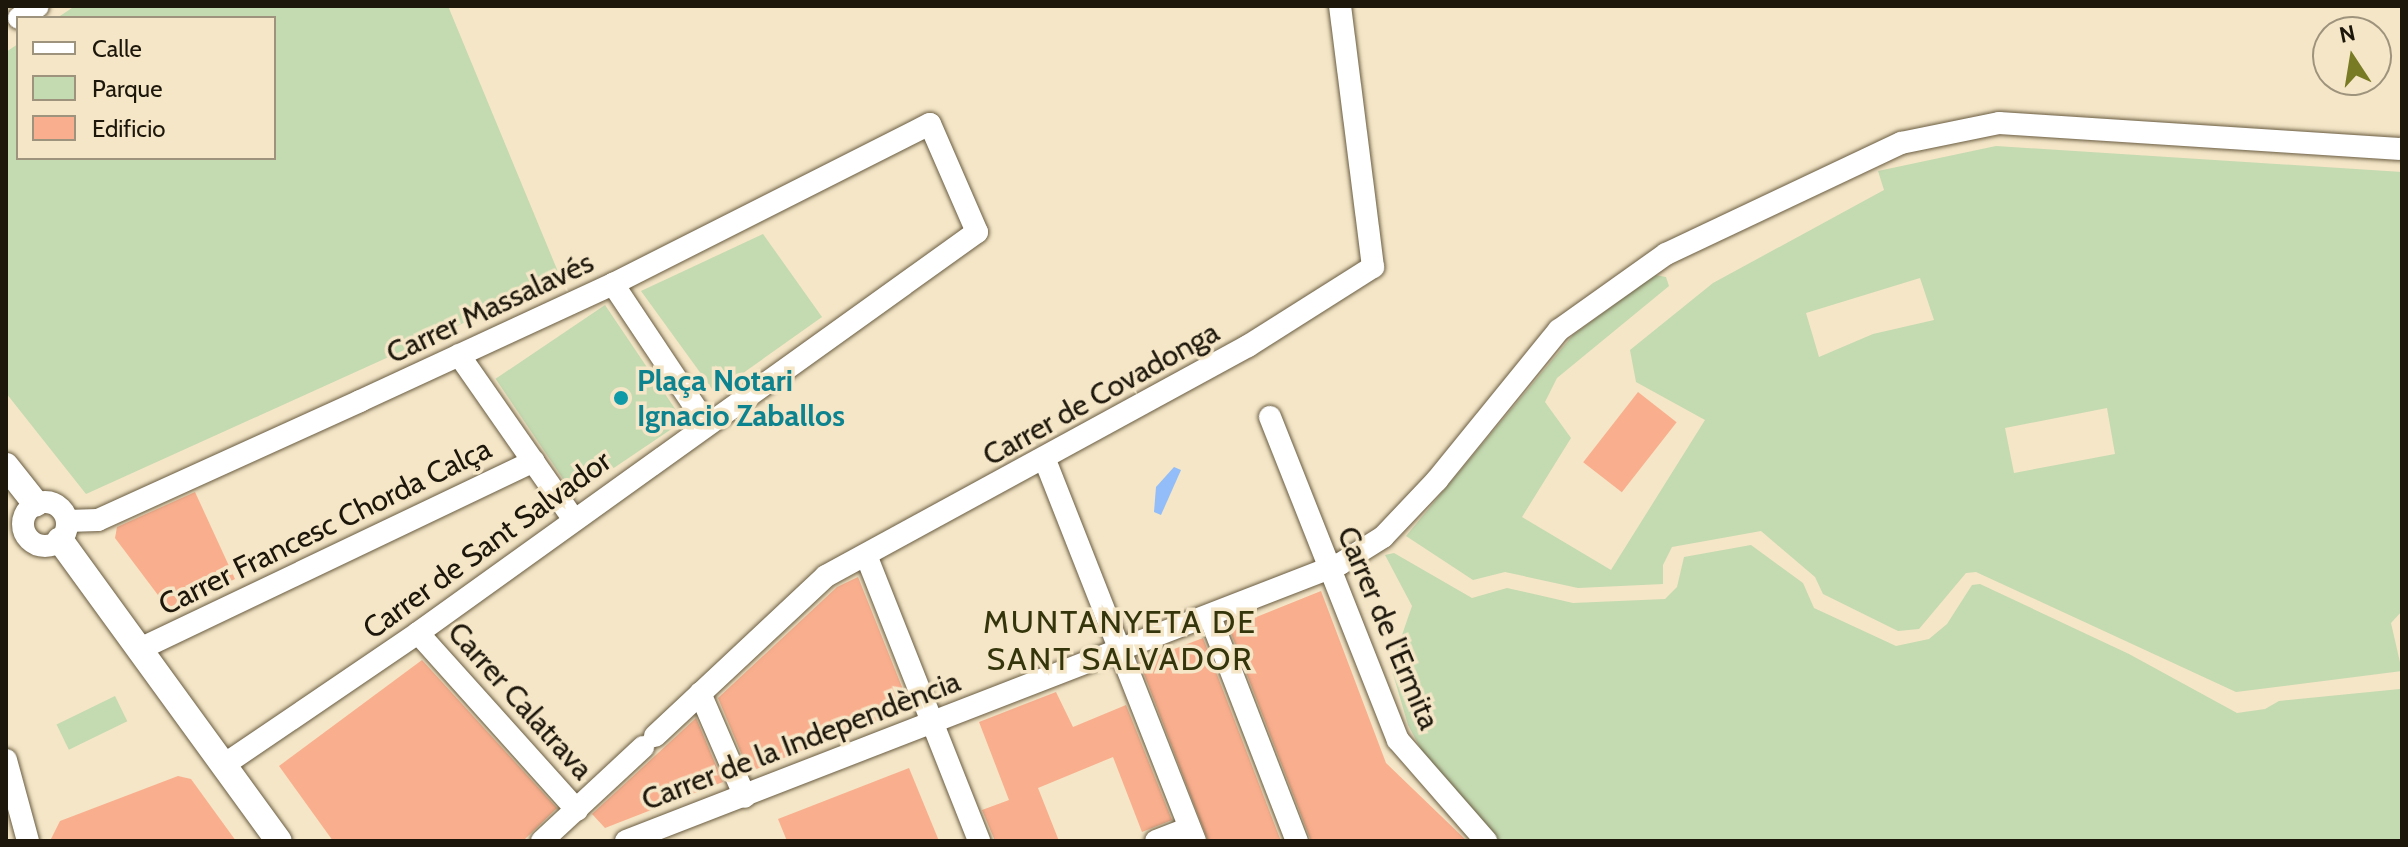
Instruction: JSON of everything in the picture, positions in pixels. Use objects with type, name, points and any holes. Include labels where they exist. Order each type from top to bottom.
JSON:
[{"type":"street","name":"Carrer de Covadonga","points":[[542,841],[826,576],[1045,460],[1248,346],[1373,267],[1340,6]]},
{"type":"street","name":"Carrer de la Independència","points":[[626,841],[1210,617],[1328,567],[1383,537],[1437,480],[1559,330],[1666,254],[1901,143],[1999,123],[2402,149]]},
{"type":"street","name":"Carrer de Sant Salvador","points":[[225,764],[418,633],[977,232],[930,124]]},
{"type":"street","name":"Carrer Massalavés","points":[[15,534],[40,546],[64,531],[98,520],[613,284],[930,124]]},
{"type":"street","points":[[613,284],[707,425]]},
{"type":"street","points":[[459,355],[574,520]]},
{"type":"street","name":"Carrer de l'Ermita","points":[[1270,417],[1398,740],[1486,841]]},
{"type":"street","points":[[1045,460],[1192,834],[1156,841]]},
{"type":"street","name":"Carrer Francesc Chorda Calça","points":[[142,648],[534,461]]},
{"type":"street","points":[[6,466],[36,504]]},
{"type":"street","points":[[15,534],[26,513],[36,504],[56,505],[64,531],[142,648],[279,841]]},
{"type":"street","points":[[866,555],[979,841]]},
{"type":"street","points":[[1210,617],[1297,841]]},
{"type":"street","name":"Carrer Calatrava","points":[[418,633],[577,810]]},
{"type":"street","points":[[700,693],[745,797]]},
{"type":"street","points":[[6,760],[13,819],[28,841]]},
{"type":"green space","points":[[75,6],[448,6],[561,279],[86,494],[6,393],[6,52],[16,45],[16,160],[276,160],[276,16],[60,16]]},
{"type":"green space","points":[[1996,146],[2402,172],[2402,611],[2391,623],[2402,671],[2236,692],[1976,572],[1966,573],[1919,629],[1898,631],[1823,594],[1815,577],[1761,531],[1672,547],[1663,565],[1663,584],[1578,588],[1505,572],[1473,580],[1406,536],[1573,335],[1655,275],[1666,277],[1669,286],[1557,378],[1545,402],[1571,438],[1522,517],[1611,570],[1705,420],[1636,382],[1630,350],[1713,283],[1884,190],[1878,171]],"holes":[[[1920,278],[1934,320],[1873,334],[1819,357],[1806,313]],[[2107,408],[2115,454],[2014,473],[2005,428]]]},
{"type":"green space","points":[[763,234],[822,317],[715,393],[641,291]]},
{"type":"green space","points":[[605,305],[683,421],[574,495],[496,379]]},
{"type":"green space","points":[[1751,545],[1803,583],[1814,608],[1896,646],[1929,639],[1947,624],[1972,585],[1980,584],[2129,654],[2237,713],[2265,709],[2279,701],[2400,689],[2402,841],[1495,841],[1436,777],[1408,725],[1391,667],[1412,606],[1385,555],[1394,553],[1472,598],[1507,588],[1573,603],[1665,599],[1677,587],[1684,557]]},
{"type":"green space","points":[[115,696],[127,721],[69,750],[57,724]]},
{"type":"water","points":[[1174,467],[1181,470],[1161,515],[1154,512],[1156,487]]},
{"type":"building","points":[[1638,392],[1677,422],[1622,492],[1583,462]]},
{"type":"building","points":[[195,492],[235,579],[170,611],[115,538],[117,527]]},
{"type":"building","points":[[858,577],[910,707],[749,772],[718,698],[837,587]]},
{"type":"building","points":[[1321,591],[1386,763],[1467,841],[1311,841],[1229,628]]},
{"type":"building","points":[[1203,638],[1281,841],[1208,841],[1140,662]]},
{"type":"building","points":[[422,660],[557,808],[523,841],[333,841],[279,766]]},
{"type":"building","points":[[1056,692],[1073,727],[1126,705],[1172,820],[1142,832],[1113,757],[1038,788],[1059,841],[995,841],[982,810],[1009,800],[979,722]]},
{"type":"building","points":[[696,718],[723,782],[605,828],[592,814]]},
{"type":"building","points":[[909,768],[939,841],[787,841],[778,819]]},
{"type":"building","points":[[178,776],[191,779],[236,841],[50,841],[60,821]]},
{"type":"place","name":"Plaça Notari Ignacio Zaballos","points":[[621,398]]},
{"type":"district","name":"MUNTANYETA DE SANT SALVADOR","points":[[1120,642]]}]
